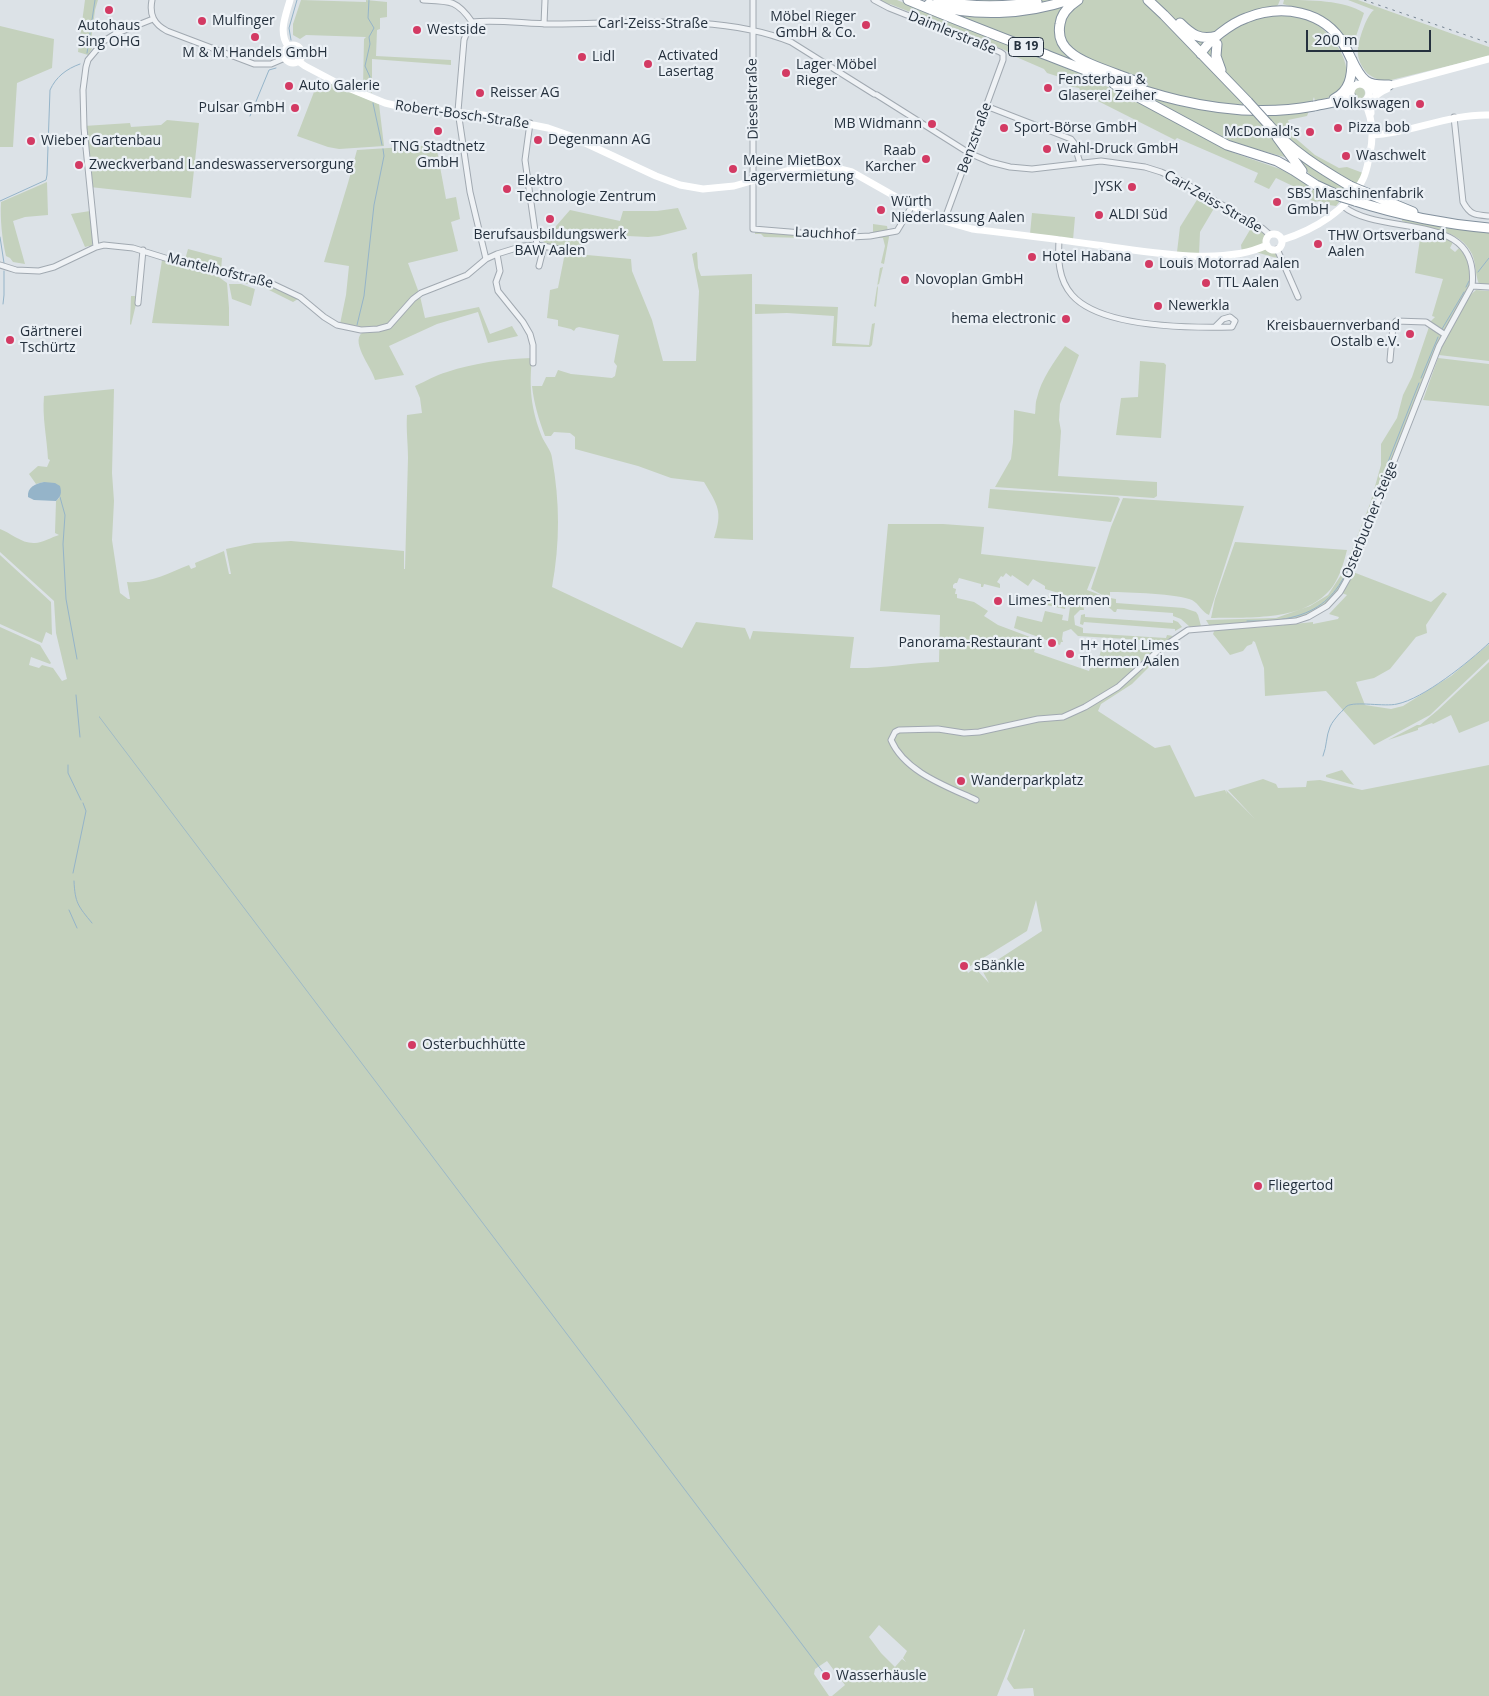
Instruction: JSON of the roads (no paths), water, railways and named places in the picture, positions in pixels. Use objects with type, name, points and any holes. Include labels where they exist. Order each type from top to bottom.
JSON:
[{"type":"highway","name":"B 19","points":[[908,0],[1092,72],[1227,145],[1288,166],[1342,202],[1355,201],[1397,214],[1489,228]]},
{"type":"highway","points":[[914,0],[952,9],[984,13],[1021,11],[1069,0]]},
{"type":"highway","points":[[938,0],[969,6],[1004,6],[1050,0]]},
{"type":"highway","points":[[980,0],[1004,6]]},
{"type":"highway","name":"B 19","points":[[1078,0],[1064,13],[1059,27],[1061,40],[1070,52],[1086,61],[1191,103],[1250,112],[1280,111],[1351,97]]},
{"type":"highway","name":"B 19","points":[[1148,0],[1203,53],[1270,126],[1308,160],[1350,186],[1406,210],[1456,224]]},
{"type":"highway","points":[[1156,0],[1189,32],[1197,37],[1218,39]]},
{"type":"highway","points":[[1203,53],[1239,20],[1281,10],[1294,11],[1314,18],[1333,30],[1341,40],[1364,80],[1375,84],[1389,85]]},
{"type":"highway","points":[[1176,20],[1203,53],[1221,70]]},
{"type":"highway","name":"B 19","points":[[1218,39],[1216,56],[1221,70],[1238,91]]},
{"type":"highway","name":"B 19","points":[[1322,104],[1337,98],[1347,88],[1352,73],[1352,59]]},
{"type":"highway","points":[[1352,59],[1358,83]]},
{"type":"highway","points":[[1092,72],[1191,103]]},
{"type":"highway","name":"B 19","points":[[1270,126],[1294,162],[1316,185]]},
{"type":"street","points":[[152,0],[150,10],[153,19],[158,26],[167,32],[254,64],[271,64],[285,58]]},
{"type":"street","name":"Robert-Bosch-Straße","points":[[288,46],[283,36],[283,29],[290,0]]},
{"type":"street","points":[[423,0],[453,2],[465,10],[472,22],[464,40],[458,111],[470,192],[486,258],[523,246],[537,245],[565,250]]},
{"type":"street","points":[[544,24],[545,0]]},
{"type":"street","name":"Dieselstraße","points":[[753,0],[753,229]]},
{"type":"street","name":"Daimlerstraße","points":[[874,0],[889,8],[1003,54]]},
{"type":"street","points":[[96,247],[84,128],[83,90],[86,67],[88,60],[104,41],[115,34],[153,19]]},
{"type":"street","name":"Carl-Zeiss-Straße","points":[[472,22],[544,24],[703,22],[778,36],[876,94],[969,153],[990,162],[1010,167],[1032,169],[1101,161],[1145,167],[1161,172],[1216,200],[1262,228],[1270,235]]},
{"type":"street","name":"Robert-Bosch-Straße","points":[[288,46],[294,45],[299,48],[301,56],[298,61]]},
{"type":"street","name":"Robert-Bosch-Straße","points":[[288,46],[284,53],[285,58],[291,62],[298,61],[341,85],[385,104],[458,111],[530,123],[568,135],[656,176],[680,185],[703,189],[734,186],[800,168],[817,165],[832,166],[852,172],[912,206],[944,221],[972,229],[1147,251],[1208,256],[1236,254],[1252,251],[1267,245]]},
{"type":"street","name":"Benzstraße","points":[[944,221],[1003,60],[1003,54]]},
{"type":"street","points":[[1368,90],[1489,59]]},
{"type":"street","points":[[1358,83],[1365,85],[1368,90],[1368,96],[1364,101],[1356,101],[1351,97],[1351,88],[1358,83]]},
{"type":"street","points":[[1282,240],[1308,230],[1342,202],[1363,180],[1373,135],[1372,102],[1376,94],[1400,83]]},
{"type":"street","points":[[1364,101],[1371,116]]},
{"type":"street","points":[[986,106],[1071,139],[1080,163]]},
{"type":"street","points":[[1373,135],[1387,134],[1477,114],[1489,115]]},
{"type":"street","points":[[1454,118],[1463,202],[1468,210],[1476,215],[1489,216]]},
{"type":"street","points":[[530,123],[525,160],[537,245]]},
{"type":"street","points":[[1342,202],[1358,216],[1435,232],[1461,244],[1469,257],[1473,275],[1472,286],[1489,287]]},
{"type":"street","name":"Lauchhof","points":[[753,229],[851,237],[870,236],[897,231],[912,206]]},
{"type":"street","points":[[1277,234],[1282,240],[1281,246],[1277,249],[1270,249],[1267,245],[1267,239],[1270,235],[1277,234]]},
{"type":"street","points":[[1059,240],[1058,267],[1066,286],[1073,296],[1087,306],[1103,314],[1130,320],[1173,327],[1215,327]]},
{"type":"street","name":"Mantelhofstraße","points":[[0,265],[16,270],[39,271],[50,269],[104,245],[133,248],[200,268],[264,280],[300,297],[337,325],[349,329],[378,329],[390,326],[413,298],[467,275],[486,258]]},
{"type":"street","points":[[539,266],[544,246]]},
{"type":"street","points":[[1277,249],[1298,297]]},
{"type":"street","points":[[138,303],[143,250]]},
{"type":"street","points":[[497,254],[500,272],[496,282],[498,291],[523,322],[530,334],[534,345],[534,362]]},
{"type":"street","name":"Osterbucher Steige","points":[[976,800],[918,771],[895,750],[891,740],[895,732],[899,730],[938,729],[964,733],[978,732],[1038,719],[1063,717],[1084,708],[1118,686],[1160,649],[1188,630],[1296,622],[1318,612],[1334,599],[1349,576],[1444,334],[1472,286]]},
{"type":"street","points":[[1390,360],[1393,326],[1396,321],[1426,322],[1444,334]]},
{"type":"water","points":[[44,482],[55,483],[60,486],[61,494],[56,501],[34,500],[28,497],[32,486]]},
{"type":"water","points":[[99,716],[825,1674],[824,1674]]},
{"type":"waterway","points":[[87,53],[95,0]]},
{"type":"waterway","points":[[291,40],[289,28],[297,0]]},
{"type":"waterway","points":[[369,0],[368,18],[374,28],[369,37],[370,44],[365,66],[370,77],[369,89]]},
{"type":"waterway","points":[[0,201],[46,180],[50,90],[62,74],[80,64]]},
{"type":"waterway","points":[[250,116],[269,70],[276,68]]},
{"type":"waterway","points":[[373,103],[382,145]]},
{"type":"waterway","points":[[357,325],[364,296],[374,205],[384,156],[383,149]]},
{"type":"waterway","points":[[0,237],[4,263]]},
{"type":"waterway","points":[[1478,272],[1489,258]]},
{"type":"waterway","points":[[3,304],[4,271]]},
{"type":"waterway","points":[[1466,287],[1469,281]]},
{"type":"waterway","points":[[1442,329],[1464,292]]},
{"type":"waterway","points":[[1421,378],[1438,337]]},
{"type":"waterway","points":[[1388,462],[1419,383]]},
{"type":"waterway","points":[[1369,512],[1387,471]]},
{"type":"waterway","points":[[60,497],[65,515],[63,544],[66,599],[77,659]]},
{"type":"waterway","points":[[1267,621],[1291,618],[1310,611],[1325,601],[1345,575],[1368,517]]},
{"type":"waterway","points":[[1247,621],[1266,621]]},
{"type":"waterway","points":[[1323,756],[1331,725],[1347,706],[1356,704],[1392,705],[1408,701],[1445,679],[1489,643]]},
{"type":"waterway","points":[[76,695],[80,737]]},
{"type":"waterway","points":[[68,765],[68,773],[81,800]]},
{"type":"waterway","points":[[73,873],[86,811],[83,803]]},
{"type":"waterway","points":[[74,881],[78,904],[92,923]]},
{"type":"waterway","points":[[69,910],[77,928]]},
{"type":"railway","points":[[1364,0],[1489,43]]},
{"type":"place","name":"Autohaus Sing OHG","points":[[109,10]]},
{"type":"place","name":"Mulfinger","points":[[202,21]]},
{"type":"place","name":"Möbel Rieger GmbH & Co.","points":[[866,25]]},
{"type":"place","name":"Westside","points":[[417,30]]},
{"type":"place","name":"M & M Handels GmbH","points":[[255,37]]},
{"type":"place","name":"Lidl","points":[[582,57]]},
{"type":"place","name":"Activated Lasertag","points":[[648,64]]},
{"type":"place","name":"Lager Möbel Rieger","points":[[786,73]]},
{"type":"place","name":"Auto Galerie","points":[[289,86]]},
{"type":"place","name":"Fensterbau & Glaserei Zeiher","points":[[1048,88]]},
{"type":"place","name":"Reisser AG","points":[[480,93]]},
{"type":"place","name":"Volkswagen","points":[[1420,104]]},
{"type":"place","name":"Pulsar GmbH","points":[[295,108]]},
{"type":"place","name":"MB Widmann","points":[[932,124]]},
{"type":"place","name":"Sport-Börse GmbH","points":[[1004,128]]},
{"type":"place","name":"Pizza bob","points":[[1338,128]]},
{"type":"place","name":"TNG Stadtnetz GmbH","points":[[438,131]]},
{"type":"place","name":"McDonald's","points":[[1310,132]]},
{"type":"place","name":"Degenmann AG","points":[[538,140]]},
{"type":"place","name":"Wieber Gartenbau","points":[[31,141]]},
{"type":"place","name":"Wahl-Druck GmbH","points":[[1047,149]]},
{"type":"place","name":"Waschwelt","points":[[1346,156]]},
{"type":"place","name":"Raab Karcher","points":[[926,159]]},
{"type":"place","name":"Zweckverband Landeswasserversorgung","points":[[79,165]]},
{"type":"place","name":"Meine MietBox Lagervermietung","points":[[733,169]]},
{"type":"place","name":"JYSK","points":[[1132,187]]},
{"type":"place","name":"Elektro Technologie Zentrum","points":[[507,189]]},
{"type":"place","name":"SBS Maschinenfabrik GmbH","points":[[1277,202]]},
{"type":"place","name":"Würth Niederlassung Aalen","points":[[881,210]]},
{"type":"place","name":"ALDI Süd","points":[[1099,215]]},
{"type":"place","name":"Berufsausbildungswerk BAW Aalen","points":[[550,219]]},
{"type":"place","name":"THW Ortsverband Aalen","points":[[1318,244]]},
{"type":"place","name":"Hotel Habana","points":[[1032,257]]},
{"type":"place","name":"Louis Motorrad Aalen","points":[[1149,264]]},
{"type":"place","name":"Novoplan GmbH","points":[[905,280]]},
{"type":"place","name":"TTL Aalen","points":[[1206,283]]},
{"type":"place","name":"Newerkla","points":[[1158,306]]},
{"type":"place","name":"hema electronic","points":[[1066,319]]},
{"type":"place","name":"Kreisbauernverband Ostalb e.V.","points":[[1410,334]]},
{"type":"place","name":"Gärtnerei Tschürtz","points":[[10,340]]},
{"type":"place","name":"Limes-Thermen","points":[[998,601]]},
{"type":"place","name":"Panorama-Restaurant","points":[[1052,643]]},
{"type":"place","name":"H+ Hotel Limes Thermen Aalen","points":[[1070,654]]},
{"type":"place","name":"Wanderparkplatz","points":[[961,781]]},
{"type":"place","name":"sBänkle","points":[[964,966]]},
{"type":"place","name":"Osterbuchhütte","points":[[412,1045]]},
{"type":"place","name":"Fliegertod","points":[[1258,1186]]},
{"type":"place","name":"Wasserhäusle","points":[[826,1676]]}]
